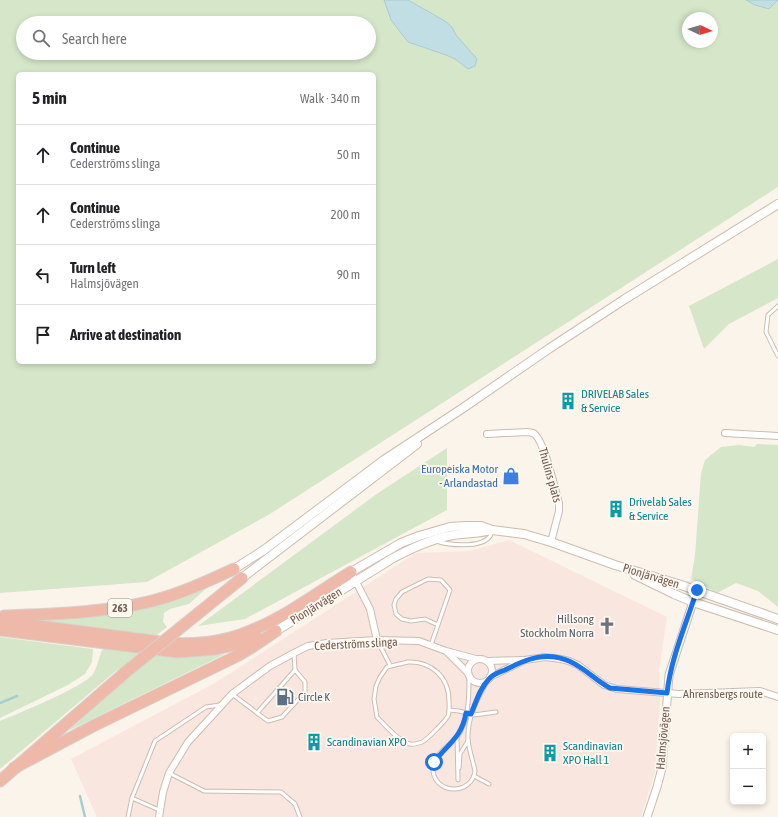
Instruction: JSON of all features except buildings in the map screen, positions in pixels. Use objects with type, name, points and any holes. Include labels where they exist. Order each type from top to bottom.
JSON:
[{"type":"highway","name":"263","points":[[0,616],[72,613],[112,609],[153,601],[192,587],[234,569]]},
{"type":"highway","points":[[0,621],[168,643],[182,644],[204,642],[237,636],[261,626],[354,576]]},
{"type":"highway","name":"263","points":[[0,780],[127,671],[242,578]]},
{"type":"highway","points":[[0,630],[178,652],[222,648],[276,631]]},
{"type":"highway","points":[[14,768],[93,726],[239,655],[276,631]]},
{"type":"main road","name":"263","points":[[234,569],[264,550],[384,460],[550,348],[625,299],[778,204]]},
{"type":"main road","name":"263","points":[[242,578],[463,408]]},
{"type":"main road","name":"Pionjärvägen","points":[[276,631],[401,543],[435,531],[466,526],[481,526],[492,530],[524,534],[551,542],[615,565],[697,590],[778,619]]},
{"type":"main road","name":"Pionjärvägen","points":[[354,576],[432,540],[450,536],[482,533],[492,530]]},
{"type":"main road","name":"Pionjärvägen","points":[[615,565],[693,602],[778,630]]},
{"type":"street","name":"Thulins plats","points":[[487,434],[533,433],[538,437],[544,447],[559,503],[559,511],[551,542]]},
{"type":"street","points":[[725,433],[778,436]]},
{"type":"street","name":"Pionjärvägen","points":[[354,576],[370,609],[377,640]]},
{"type":"street","name":"Halmsjövägen","points":[[648,817],[658,787],[662,768],[669,675],[697,590]]},
{"type":"street","name":"Cederströms slinga","points":[[159,817],[159,810],[169,772],[188,742],[232,694],[270,666],[308,646],[327,643],[377,640],[418,641],[446,651],[487,661],[525,660],[545,657],[561,659],[578,665],[610,688],[667,693]]},
{"type":"street","name":"Cederströms slinga","points":[[446,651],[468,675]]},
{"type":"street","points":[[476,659],[470,664],[468,675],[473,681],[478,683],[483,683],[489,679],[492,668],[487,661]]},
{"type":"street","name":"Cederströms slinga","points":[[489,679],[525,660]]},
{"type":"street","name":"Ahrensbergs route","points":[[667,693],[691,694],[760,691],[778,697]]},
{"type":"lane","points":[[778,306],[768,315],[766,332],[778,356]]},
{"type":"lane","points":[[432,645],[450,590],[441,580],[428,578],[402,592],[396,599],[394,605],[396,614],[402,619],[411,621],[425,619],[438,625]]},
{"type":"lane","points":[[377,640],[390,665]]},
{"type":"lane","points":[[232,694],[268,721],[282,718],[305,692],[305,682],[295,670],[294,653]]},
{"type":"lane","points":[[415,662],[428,665],[440,673],[446,684],[449,696],[449,710],[447,717],[423,742],[411,745],[402,741],[377,718],[374,699],[376,686],[380,677],[390,665],[415,662]]},
{"type":"lane","points":[[257,713],[295,670]]},
{"type":"lane","points":[[468,675],[469,696],[461,729],[457,737],[444,749],[434,762],[432,770],[440,785],[452,789],[462,788],[470,783],[474,776],[475,771],[468,741],[468,729],[471,714],[477,698],[489,679]]},
{"type":"lane","points":[[128,817],[132,798],[156,741],[206,707],[222,705]]},
{"type":"lane","points":[[449,710],[471,714],[496,712]]},
{"type":"lane","points":[[457,737],[458,780],[460,754],[468,741]]},
{"type":"lane","points":[[169,772],[204,791],[281,792],[295,804],[300,817]]},
{"type":"lane","points":[[474,776],[490,784]]},
{"type":"lane","points":[[132,798],[159,810]]},
{"type":"shaded area","points":[[509,540],[667,617],[659,670],[660,704],[655,772],[641,817],[97,817],[71,759],[215,683],[416,553],[470,551]]},
{"type":"green space","points":[[0,0],[778,0],[778,187],[270,514],[147,582],[0,593]]},
{"type":"green space","points":[[778,259],[778,298],[729,324],[704,349],[689,306]]},
{"type":"green space","points":[[757,444],[778,445],[778,607],[758,591],[736,583],[717,593],[691,579],[695,555],[701,473],[705,460],[721,447],[739,445],[754,447]]},
{"type":"green space","points":[[447,448],[447,510],[245,619],[198,626],[378,493]]},
{"type":"green space","points":[[210,585],[189,604],[170,609],[164,613],[163,622],[167,627],[154,637],[30,620],[115,614]]},
{"type":"green space","points":[[0,637],[93,649],[92,662],[85,674],[68,685],[0,718]]},
{"type":"green space","points":[[103,648],[148,654],[179,656],[210,656],[225,654],[68,731],[129,675],[117,670],[0,769],[0,721],[50,700],[87,679],[95,671]]},
{"type":"water","points":[[384,0],[408,0],[445,21],[452,27],[456,35],[477,59],[475,66],[468,69],[455,59],[408,42],[391,20]]},
{"type":"water","points":[[746,0],[778,0],[769,9],[755,5]]},
{"type":"waterway","points":[[0,703],[17,696]]},
{"type":"waterway","points":[[80,796],[85,817]]},
{"type":"place","name":"DRIVELAB Sales & Service","points":[[568,401]]},
{"type":"place","name":"Europeiska Motor - Arlandastad","points":[[511,476]]},
{"type":"place","name":"Drivelab Sales & Service","points":[[616,509]]},
{"type":"place","name":"Hillsong Stockholm Norra","points":[[607,626]]},
{"type":"place","name":"Circle K","points":[[285,697]]},
{"type":"place","name":"Scandinavian XPO","points":[[314,742]]},
{"type":"place","name":"Scandinavian XPO Hall 1","points":[[550,753]]},
{"type":"route","points":[[434,762],[444,749],[457,737],[466,713],[471,714],[477,698],[490,677],[525,660],[545,657],[561,659],[578,665],[610,688],[667,693],[672,663],[697,590]]}]
